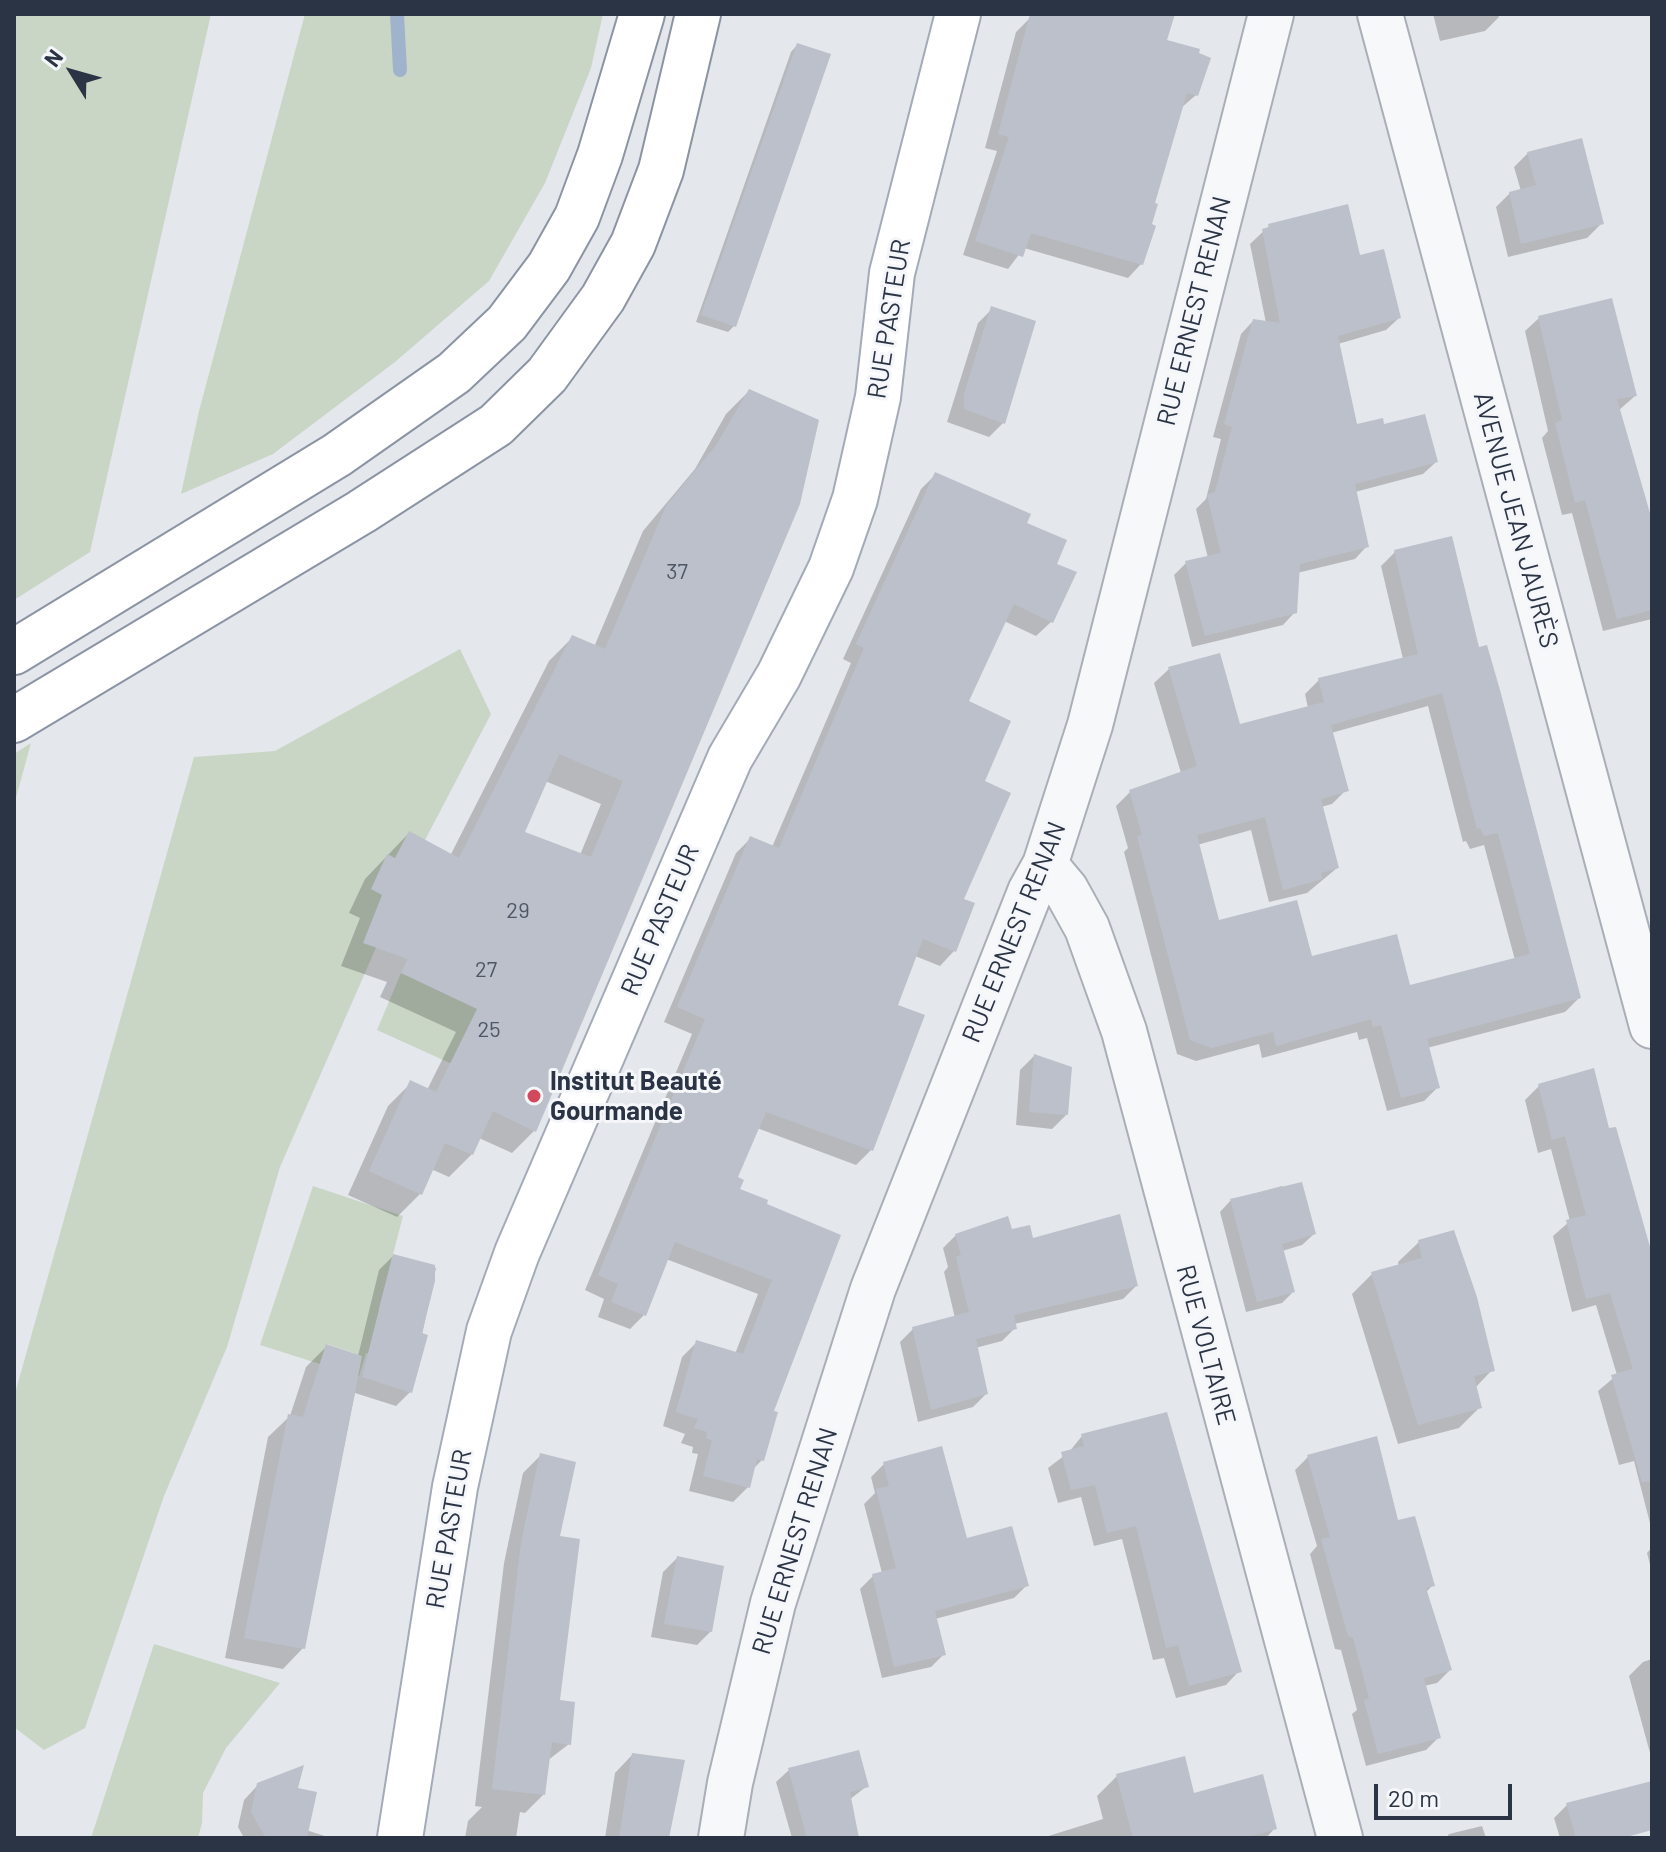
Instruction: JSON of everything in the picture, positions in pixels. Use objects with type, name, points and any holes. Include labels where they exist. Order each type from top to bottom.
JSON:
[{"type":"main road","points":[[19,648],[154,569],[337,455],[454,373],[507,323],[549,267],[577,217],[600,155],[642,14]]},
{"type":"main road","points":[[14,720],[361,512],[496,425],[547,375],[603,298],[633,244],[661,170],[698,14]]},
{"type":"main road","name":"RUE PASTEUR","points":[[400,1838],[455,1487],[489,1331],[522,1241],[730,758],[785,664],[831,568],[855,499],[879,385],[892,273],[958,14]]},
{"type":"street","name":"RUE ERNEST RENAN","points":[[721,1838],[730,1783],[773,1603],[873,1289],[1030,892],[1045,865],[1090,725],[1271,14]]},
{"type":"street","name":"AVENUE JEAN JAURÈS","points":[[1380,14],[1652,1026]]},
{"type":"street","name":"RUE VOLTAIRE","points":[[1045,865],[1066,890],[1087,928],[1124,1031],[1340,1838]]},
{"type":"green space","points":[[14,14],[211,14],[90,552],[14,600]]},
{"type":"green space","points":[[305,14],[603,14],[591,68],[545,183],[489,281],[395,362],[273,454],[181,494],[199,411]]},
{"type":"green space","points":[[460,649],[491,714],[414,861],[280,1167],[227,1347],[164,1496],[85,1728],[44,1750],[14,1727],[14,1397],[194,757],[275,751]]},
{"type":"green space","points":[[31,743],[14,805],[14,754]]},
{"type":"green space","points":[[401,973],[485,1010],[452,1064],[377,1030]]},
{"type":"green space","points":[[313,1186],[403,1216],[379,1308],[380,1357],[366,1353],[359,1376],[348,1373],[354,1353],[327,1344],[320,1364],[260,1345]]},
{"type":"green space","points":[[154,1644],[280,1683],[226,1748],[203,1793],[198,1838],[91,1838]]},
{"type":"building","points":[[1030,14],[1175,14],[1167,40],[1200,49],[1199,53],[1211,58],[1198,96],[1187,93],[1155,203],[1158,204],[1152,224],[1156,226],[1143,265],[1031,233],[1023,257],[975,241],[1009,137],[998,134]]},
{"type":"building","points":[[797,43],[831,54],[736,327],[701,315]]},
{"type":"building","points":[[1582,138],[1604,224],[1521,244],[1509,192],[1536,185],[1527,152]]},
{"type":"building","points":[[1348,204],[1360,255],[1384,249],[1401,318],[1338,336],[1357,424],[1383,418],[1384,424],[1425,414],[1438,462],[1355,484],[1369,547],[1300,564],[1297,613],[1205,636],[1185,561],[1221,553],[1207,495],[1215,492],[1232,427],[1224,424],[1253,319],[1280,323],[1262,229],[1269,227],[1268,224]]},
{"type":"building","points":[[1612,298],[1637,396],[1617,399],[1652,520],[1652,610],[1617,619],[1585,500],[1575,503],[1555,423],[1562,420],[1538,316]]},
{"type":"building","points":[[991,306],[1036,321],[1005,424],[964,409],[964,394]]},
{"type":"building","points":[[749,389],[819,420],[800,504],[536,1132],[493,1111],[473,1155],[445,1143],[422,1195],[369,1171],[410,1080],[436,1092],[477,1009],[401,973],[408,959],[363,943],[382,895],[371,889],[387,854],[395,858],[409,831],[459,858],[572,635],[605,649],[666,506],[717,444]],"holes":[[[559,754],[623,781],[591,857],[525,832]]]},
{"type":"building","points":[[935,472],[1031,514],[1027,523],[1067,540],[1057,564],[1077,572],[1053,623],[1014,604],[969,701],[1011,721],[985,781],[1011,793],[964,899],[975,903],[956,952],[923,939],[898,1005],[925,1015],[873,1151],[766,1112],[738,1177],[744,1180],[740,1189],[768,1200],[767,1204],[841,1235],[774,1411],[778,1412],[764,1461],[757,1459],[750,1488],[703,1476],[712,1440],[706,1438],[707,1432],[694,1428],[698,1419],[676,1412],[696,1340],[743,1354],[772,1280],[675,1242],[646,1316],[611,1302],[618,1284],[598,1275],[705,1019],[677,1007],[750,836],[779,848],[864,648],[856,644]]},
{"type":"building","points":[[1452,536],[1479,647],[1487,645],[1500,690],[1581,998],[1427,1039],[1440,1088],[1401,1098],[1381,1025],[1373,1027],[1371,1019],[1276,1046],[1273,1032],[1211,1048],[1190,1040],[1137,836],[1142,835],[1129,790],[1197,766],[1168,667],[1220,653],[1240,724],[1324,702],[1318,678],[1418,654],[1394,550]],"holes":[[[1442,693],[1477,829],[1480,828],[1484,836],[1498,833],[1530,954],[1410,985],[1397,934],[1312,956],[1297,900],[1219,920],[1197,835],[1265,817],[1283,890],[1323,879],[1321,873],[1339,868],[1321,799],[1349,791],[1331,725]]]},
{"type":"building","points":[[1034,1054],[1072,1067],[1068,1115],[1029,1112]]},
{"type":"building","points":[[1594,1068],[1609,1128],[1616,1127],[1652,1254],[1652,1481],[1642,1482],[1611,1375],[1633,1369],[1610,1293],[1586,1299],[1566,1220],[1586,1215],[1565,1136],[1552,1140],[1538,1084]]},
{"type":"building","points":[[1302,1182],[1316,1234],[1282,1244],[1295,1292],[1257,1302],[1230,1199]]},
{"type":"building","points":[[1120,1214],[1138,1286],[1014,1315],[1017,1329],[976,1339],[988,1394],[931,1410],[912,1327],[969,1312],[956,1257],[961,1255],[955,1234],[1008,1216],[1012,1229],[1030,1225],[1033,1238]]},
{"type":"building","points":[[1454,1230],[1477,1297],[1495,1371],[1474,1376],[1482,1408],[1418,1425],[1371,1272],[1422,1258],[1418,1240]]},
{"type":"building","points":[[393,1254],[435,1265],[435,1281],[422,1333],[428,1335],[412,1393],[362,1377]]},
{"type":"building","points":[[326,1344],[362,1356],[305,1649],[244,1638],[288,1414],[303,1417]]},
{"type":"building","points":[[1167,1412],[1242,1672],[1189,1686],[1178,1645],[1166,1648],[1136,1526],[1107,1533],[1095,1485],[1071,1490],[1061,1452],[1084,1446],[1081,1434]]},
{"type":"building","points":[[1377,1436],[1398,1520],[1415,1516],[1435,1586],[1426,1588],[1452,1670],[1424,1678],[1441,1738],[1378,1754],[1364,1700],[1369,1698],[1321,1539],[1330,1537],[1307,1455]]},
{"type":"building","points":[[942,1446],[967,1538],[1012,1526],[1029,1586],[935,1611],[946,1655],[894,1667],[872,1574],[896,1568],[876,1489],[889,1486],[883,1462]]},
{"type":"building","points":[[540,1453],[576,1462],[560,1536],[580,1539],[560,1700],[575,1702],[571,1745],[552,1742],[545,1795],[492,1789],[521,1543]]},
{"type":"building","points":[[677,1556],[724,1566],[712,1632],[664,1624]]},
{"type":"building","points":[[859,1750],[869,1787],[850,1792],[859,1838],[807,1838],[788,1768]]},
{"type":"building","points":[[632,1753],[685,1760],[669,1838],[619,1838]]},
{"type":"building","points":[[1185,1756],[1194,1793],[1263,1774],[1277,1829],[1243,1838],[1133,1838],[1116,1774]]},
{"type":"building","points":[[304,1765],[298,1788],[317,1792],[307,1838],[266,1838],[251,1812],[257,1783]]},
{"type":"building","points":[[1652,1781],[1652,1830],[1623,1838],[1576,1838],[1566,1803]]},
{"type":"waterway","points":[[397,14],[400,70]]},
{"type":"place","name":"Institut Beauté Gourmande","points":[[534,1096]]}]
